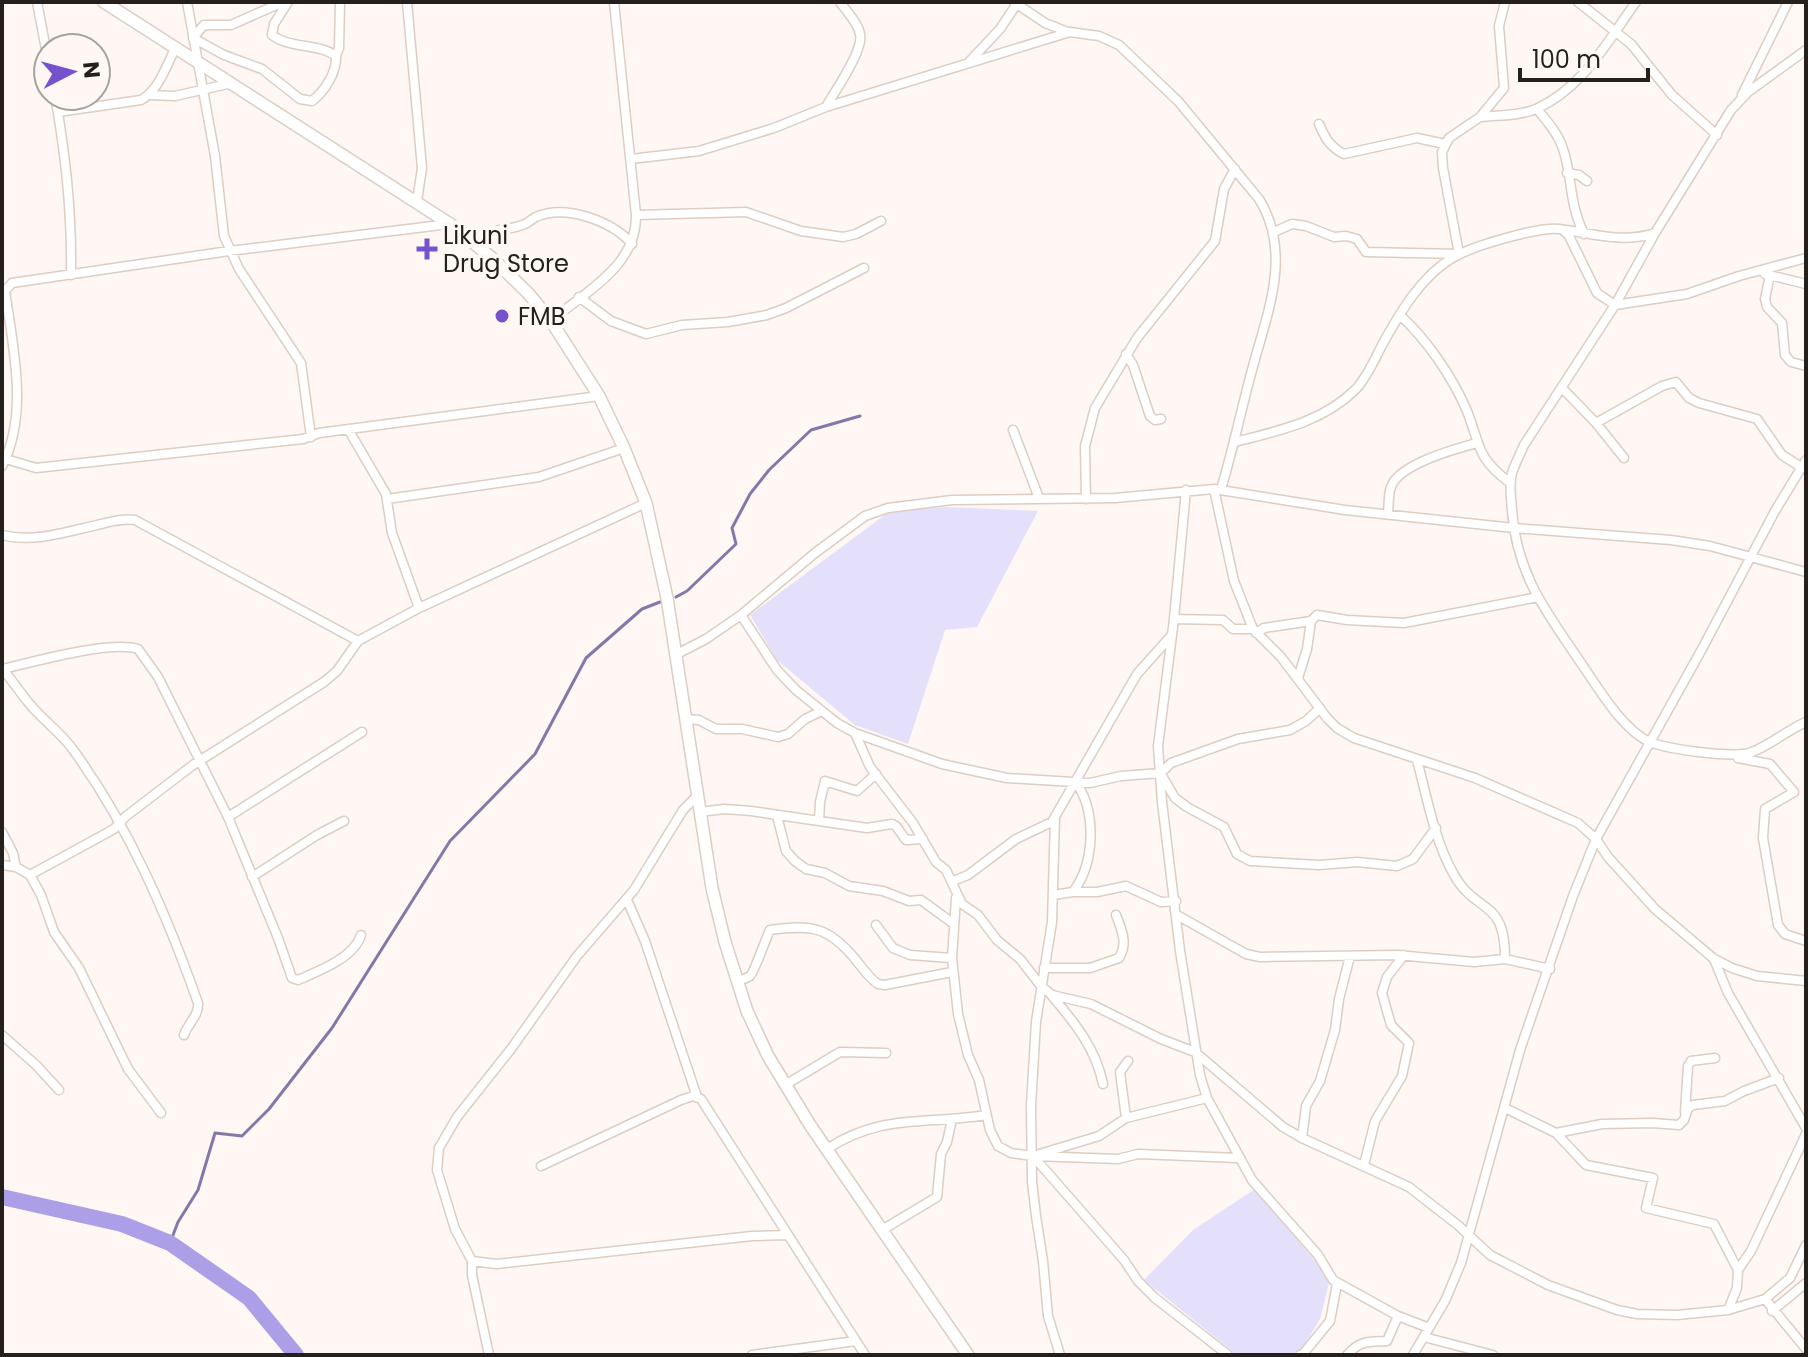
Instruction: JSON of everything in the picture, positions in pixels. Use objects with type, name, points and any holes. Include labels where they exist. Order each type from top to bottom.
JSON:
[{"type":"main road","points":[[104,2],[450,224],[528,293],[551,321],[599,396],[646,503],[667,598],[712,888],[736,981],[756,1032],[785,1085],[968,1355]]},
{"type":"street","points":[[37,2],[43,32]]},
{"type":"street","points":[[187,2],[215,156],[224,236],[229,251],[301,363],[311,437]]},
{"type":"street","points":[[193,38],[204,25],[231,25],[285,2]]},
{"type":"street","points":[[285,2],[272,35],[336,56]]},
{"type":"street","points":[[193,38],[224,55],[262,69],[286,90],[306,102],[318,97],[336,66],[340,2]]},
{"type":"street","points":[[407,2],[422,168],[417,201]]},
{"type":"street","points":[[551,321],[617,267],[632,244],[636,215],[614,2]]},
{"type":"street","points":[[826,107],[857,56],[861,42],[860,32],[840,2]]},
{"type":"street","points":[[1459,254],[1442,160],[1445,144],[1460,129],[1480,117],[1504,88],[1499,26],[1505,2]]},
{"type":"street","points":[[1578,2],[1643,56],[1672,95],[1717,135]]},
{"type":"street","points":[[1480,117],[1537,109],[1580,79],[1636,2]]},
{"type":"street","points":[[1788,2],[1740,99],[1655,233],[1615,305],[1524,445],[1510,483],[1514,528],[1523,568],[1538,597],[1622,719],[1650,742],[1770,764],[1794,792],[1765,809],[1763,838],[1778,925],[1785,934],[1806,941]]},
{"type":"street","points":[[967,64],[1000,29],[1016,3],[1045,23],[1070,32],[1099,36],[1119,45],[1178,101],[1268,213],[1274,232],[1275,285],[1235,442],[1218,489],[1234,581],[1254,631],[1298,678],[1337,728],[1345,734],[1475,778],[1578,823],[1596,839],[1608,857],[1655,909],[1713,958],[1757,976],[1806,981]]},
{"type":"street","points":[[631,159],[699,151],[774,128],[826,107],[1070,32]]},
{"type":"street","points":[[150,95],[176,47]]},
{"type":"street","points":[[1740,99],[1806,50]]},
{"type":"street","points":[[112,105],[150,95],[175,96],[233,83]]},
{"type":"street","points":[[1537,109],[1563,147],[1570,196],[1584,234]]},
{"type":"street","points":[[58,112],[66,153],[72,223],[71,275]]},
{"type":"street","points":[[1319,124],[1325,139],[1335,150],[1344,154],[1417,138],[1445,144]]},
{"type":"street","points":[[1086,499],[1084,454],[1095,408],[1126,354],[1215,241],[1224,189],[1235,169]]},
{"type":"street","points":[[1567,173],[1579,175],[1587,181]]},
{"type":"street","points":[[636,215],[746,212],[801,231],[843,237],[881,221]]},
{"type":"street","points":[[477,247],[490,232],[525,224],[548,214],[569,213],[621,231],[632,244]]},
{"type":"street","points":[[450,224],[229,251],[7,283],[5,291],[18,402],[4,462],[36,468],[311,437],[319,433],[599,396]]},
{"type":"street","points":[[1274,232],[1292,224],[1334,237],[1357,239],[1366,252],[1459,254],[1538,231],[1563,230],[1637,239],[1655,233]]},
{"type":"street","points":[[1563,230],[1569,236],[1597,293],[1615,305],[1687,294],[1806,258]]},
{"type":"street","points":[[1235,442],[1291,428],[1341,401],[1365,378],[1400,315],[1430,277],[1459,254]]},
{"type":"street","points":[[579,297],[611,321],[646,334],[682,325],[712,324],[767,315],[864,268]]},
{"type":"street","points":[[1752,273],[1806,284]]},
{"type":"street","points":[[1770,275],[1765,299],[1767,307],[1782,323],[1785,355],[1791,362],[1806,366]]},
{"type":"street","points":[[1400,315],[1420,333],[1457,392],[1490,467],[1510,483]]},
{"type":"street","points":[[1126,354],[1133,365],[1150,416],[1155,420],[1161,419]]},
{"type":"street","points":[[1413,1355],[1457,1275],[1520,1050],[1596,839],[1803,464],[1782,455],[1757,419],[1699,403],[1689,398],[1676,382],[1662,386],[1596,423]]},
{"type":"street","points":[[1562,388],[1624,458]]},
{"type":"street","points":[[348,429],[387,499],[392,533],[419,608]]},
{"type":"street","points":[[1013,430],[1039,498]]},
{"type":"street","points":[[1388,513],[1391,486],[1403,472],[1448,451],[1477,443]]},
{"type":"street","points":[[387,499],[539,477],[624,448]]},
{"type":"street","points":[[675,655],[741,615],[865,516],[888,508],[952,500],[1086,499],[1218,489],[1345,510],[1514,528],[1671,540],[1806,572]]},
{"type":"street","points":[[1186,490],[1158,746],[1195,1052],[1207,1098],[1252,1180],[1318,1255],[1337,1284],[1427,1332],[1493,1355]]},
{"type":"street","points":[[30,875],[96,841],[201,761],[331,677],[347,660],[358,641],[419,608],[646,503]]},
{"type":"street","points":[[2,535],[22,538],[49,536],[121,519],[135,520],[358,641]]},
{"type":"street","points":[[1174,619],[1223,620],[1233,629],[1254,631],[1311,621],[1317,615],[1404,623],[1538,597]]},
{"type":"street","points":[[741,615],[777,670],[796,690],[855,733],[942,764],[1007,778],[1090,783],[1121,776],[1161,773],[1171,763],[1238,739],[1290,730],[1320,708]]},
{"type":"street","points":[[1298,678],[1311,621]]},
{"type":"street","points":[[953,881],[968,875],[1016,839],[1047,826],[1137,674],[1172,635]]},
{"type":"street","points":[[184,1035],[197,1014],[198,1003],[164,912],[120,823],[75,752],[29,704],[3,669],[66,654],[127,647],[138,649],[158,677],[228,817],[294,980],[309,976],[351,952],[361,935]]},
{"type":"street","points":[[685,719],[699,720],[716,729],[742,729],[778,737],[788,734],[805,719],[822,711]]},
{"type":"street","points":[[1721,755],[1753,752],[1806,722]]},
{"type":"street","points":[[228,817],[362,732]]},
{"type":"street","points":[[855,733],[876,774],[913,823],[936,862],[953,881],[956,895],[952,972],[960,1024],[998,1146],[1011,1153],[1033,1156],[1118,1159],[1138,1154],[1238,1158]]},
{"type":"street","points":[[1417,760],[1443,853],[1454,877],[1470,896],[1493,911],[1500,922],[1505,940],[1505,959]]},
{"type":"street","points":[[1161,773],[1175,798],[1224,827],[1237,854],[1250,861],[1319,865],[1357,862],[1397,866],[1413,859],[1436,828]]},
{"type":"street","points":[[819,821],[825,781],[857,791],[876,774]]},
{"type":"street","points":[[1073,892],[1087,866],[1090,835],[1086,804],[1075,781]]},
{"type":"street","points":[[489,1355],[472,1275],[472,1261],[455,1229],[440,1184],[436,1162],[439,1148],[457,1117],[511,1049],[577,956],[627,900],[683,810],[698,795]]},
{"type":"street","points":[[700,812],[732,810],[867,828],[892,824],[906,840],[923,839]]},
{"type":"street","points":[[777,816],[786,851],[806,869],[825,873],[849,886],[883,891],[909,901],[921,900],[954,924]]},
{"type":"street","points":[[1055,817],[1052,922],[1032,1063],[1032,1182],[1046,1302],[1051,1331],[1060,1355]]},
{"type":"street","points":[[252,877],[344,821]]},
{"type":"street","points":[[2,832],[13,853],[16,867]]},
{"type":"street","points":[[2,865],[16,867],[30,875],[54,932],[79,968],[128,1069],[161,1113]]},
{"type":"street","points":[[1053,895],[1097,892],[1126,886],[1161,902],[1176,901]]},
{"type":"street","points":[[956,895],[1052,995],[1086,1040],[1096,1059],[1103,1084]]},
{"type":"street","points":[[627,900],[645,941],[697,1097],[704,1103],[865,1355]]},
{"type":"street","points":[[1044,968],[1090,968],[1119,958],[1124,948],[1124,935],[1116,915]]},
{"type":"street","points":[[1177,915],[1246,954],[1267,957],[1404,955],[1474,962],[1505,959],[1550,969]]},
{"type":"street","points":[[876,925],[893,948],[910,955],[952,958]]},
{"type":"street","points":[[736,981],[755,972],[758,953],[770,930],[793,927],[821,929],[832,936],[878,984],[952,972]]},
{"type":"street","points":[[1364,1165],[1375,1121],[1402,1076],[1409,1043],[1391,1025],[1382,993],[1387,977],[1404,955]]},
{"type":"street","points":[[1302,1138],[1306,1106],[1320,1081],[1335,1030],[1350,956]]},
{"type":"street","points":[[1713,958],[1728,993],[1779,1078],[1806,1131],[1751,1251],[1738,1270]]},
{"type":"street","points":[[1052,995],[1091,1004],[1161,1039],[1195,1052],[1283,1127],[1409,1187],[1490,1255],[1548,1285],[1617,1310],[1657,1315],[1728,1310],[1765,1299],[1790,1278],[1806,1245]]},
{"type":"street","points":[[2,1035],[59,1090]]},
{"type":"street","points":[[785,1085],[840,1052],[886,1053]]},
{"type":"street","points":[[1556,1133],[1602,1124],[1679,1125],[1684,1120],[1691,1061],[1715,1058]]},
{"type":"street","points":[[1126,1118],[1120,1072],[1128,1061]]},
{"type":"street","points":[[1685,1112],[1693,1105],[1725,1101],[1779,1078]]},
{"type":"street","points":[[541,1166],[681,1100],[697,1097]]},
{"type":"street","points":[[1033,1156],[1099,1136],[1126,1118],[1207,1098]]},
{"type":"street","points":[[1505,1108],[1556,1133],[1586,1165],[1653,1178],[1646,1208],[1714,1224],[1738,1270],[1737,1288],[1728,1310]]},
{"type":"street","points":[[827,1149],[856,1132],[877,1126],[986,1115]]},
{"type":"street","points":[[882,1230],[937,1197],[941,1154],[952,1119]]},
{"type":"street","points":[[1033,1156],[1124,1260],[1138,1281],[1228,1355]]},
{"type":"street","points":[[472,1261],[496,1264],[752,1236],[788,1235]]},
{"type":"street","points":[[1772,1311],[1806,1283]]},
{"type":"street","points":[[1302,1354],[1330,1321],[1337,1284]]},
{"type":"street","points":[[1765,1299],[1806,1349]]},
{"type":"street","points":[[1347,1355],[1360,1343],[1372,1339],[1387,1341],[1398,1316]]},
{"type":"street","points":[[752,1355],[856,1341]]},
{"type":"street","points":[[1302,1354],[1314,1355]]},
{"type":"shaded area","points":[[947,507],[1038,511],[977,627],[945,630],[908,744],[855,725],[777,660],[750,615],[890,511]]},
{"type":"shaded area","points":[[1255,1189],[1330,1279],[1320,1319],[1301,1351],[1285,1355],[1237,1355],[1144,1280],[1193,1230]]},
{"type":"waterway","points":[[676,597],[687,591],[736,544],[732,528],[750,494],[769,470],[811,430],[860,416]]},
{"type":"waterway","points":[[170,1243],[178,1222],[198,1190],[215,1133],[242,1136],[269,1109],[332,1028],[450,841],[535,754],[586,658],[642,609],[660,602]]},
{"type":"waterway","points":[[2,1197],[122,1224],[170,1243],[249,1298],[296,1355]]},
{"type":"place","name":"Likuni Drug Store","points":[[427,249]]},
{"type":"place","name":"FMB","points":[[502,316]]}]
